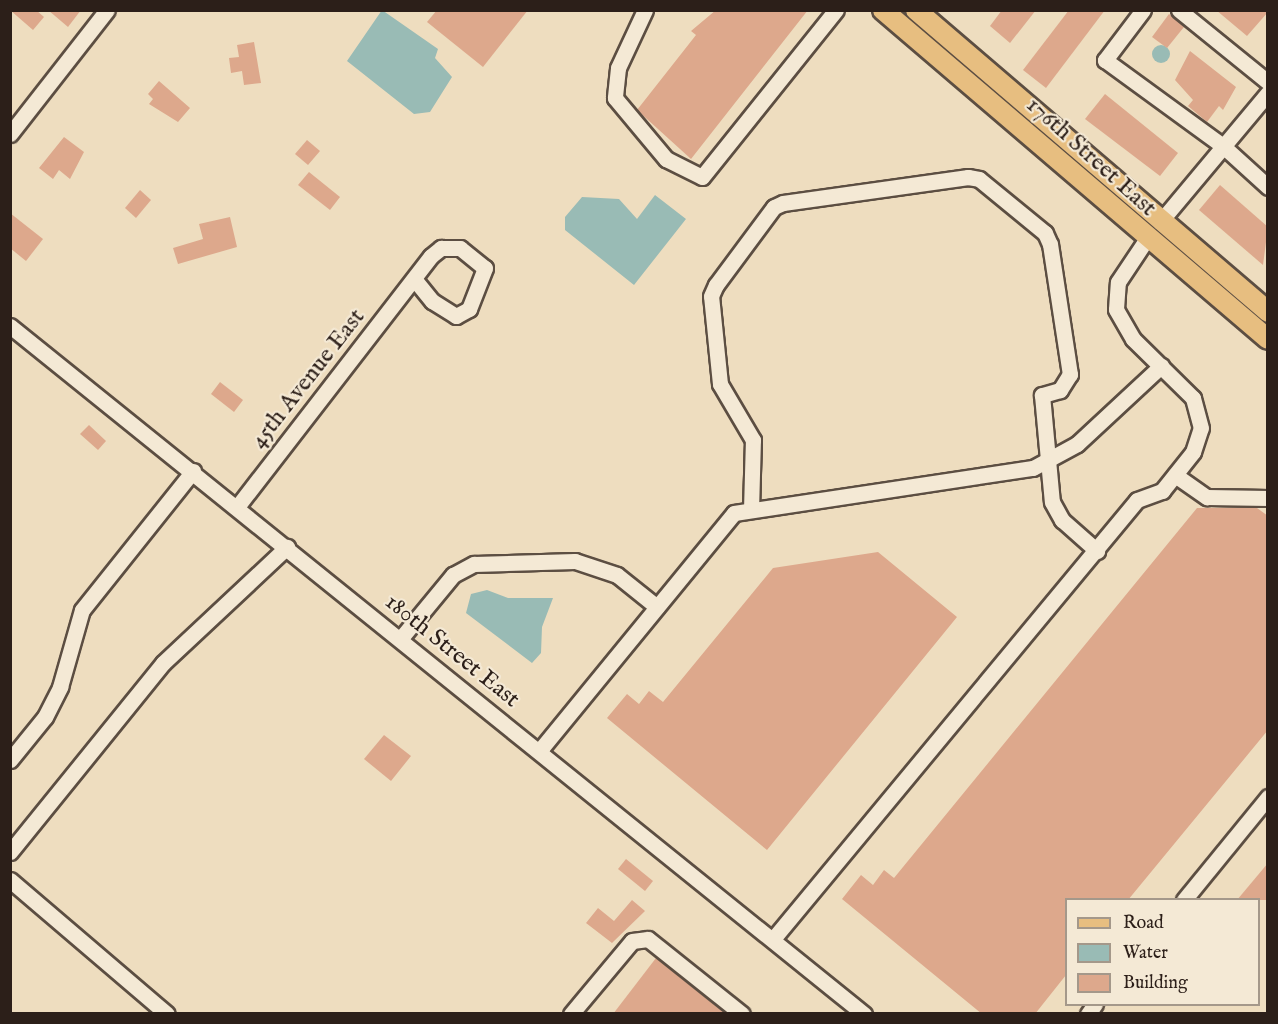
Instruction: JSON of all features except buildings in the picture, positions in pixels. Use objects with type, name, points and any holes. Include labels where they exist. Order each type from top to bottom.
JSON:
[{"type":"main road","name":"176th Street East","points":[[883,10],[1015,122],[1146,240],[1268,339]]},
{"type":"main road","name":"176th Street East","points":[[915,10],[1160,222],[1268,312]]},
{"type":"main road","points":[[1015,122],[1025,119],[1113,192],[1139,204]]},
{"type":"street","points":[[10,134],[107,10]]},
{"type":"street","points":[[645,10],[618,68],[615,98],[666,159],[702,177],[836,10]]},
{"type":"street","points":[[1143,10],[1106,60],[1223,146],[1268,187]]},
{"type":"street","points":[[1179,10],[1268,82]]},
{"type":"street","points":[[1160,222],[1268,93]]},
{"type":"street","points":[[751,510],[753,440],[720,384],[711,296],[774,207],[783,203],[968,177],[979,179],[1045,233],[1070,374],[1060,390],[1042,395],[1046,463],[1056,512],[1097,551]]},
{"type":"street","points":[[772,939],[1097,551],[1137,500],[1162,491],[1196,445],[1201,417],[1193,398],[1123,327],[1116,309],[1118,282],[1146,240]]},
{"type":"street","points":[[441,248],[460,248],[485,268],[469,309],[456,316],[432,301],[415,280],[441,248]]},
{"type":"street","name":"45th Avenue East","points":[[237,507],[415,280]]},
{"type":"street","name":"180th Street East","points":[[10,326],[401,638],[864,1014]]},
{"type":"street","points":[[540,750],[734,513],[1046,463],[1077,444],[1161,366]]},
{"type":"street","points":[[10,760],[45,717],[60,687],[82,610],[193,471]]},
{"type":"street","points":[[1175,475],[1207,497],[1268,498]]},
{"type":"street","points":[[10,852],[163,663],[287,547]]},
{"type":"street","points":[[401,638],[453,575],[474,564],[575,561],[617,575],[657,607]]},
{"type":"street","points":[[1186,898],[1268,797]]},
{"type":"street","points":[[10,880],[166,1014]]},
{"type":"street","points":[[571,1014],[632,941],[648,939],[742,1014]]},
{"type":"water","points":[[382,10],[438,49],[435,58],[452,77],[430,112],[414,114],[347,61]]},
{"type":"water","points":[[1161,45],[1167,48],[1170,54],[1167,60],[1161,63],[1155,60],[1152,54],[1155,48]]},
{"type":"water","points":[[655,195],[686,219],[634,285],[565,230],[565,217],[582,197],[619,199],[637,219]]},
{"type":"water","points":[[487,590],[508,598],[553,598],[542,627],[541,653],[532,663],[466,613],[471,594]]}]
